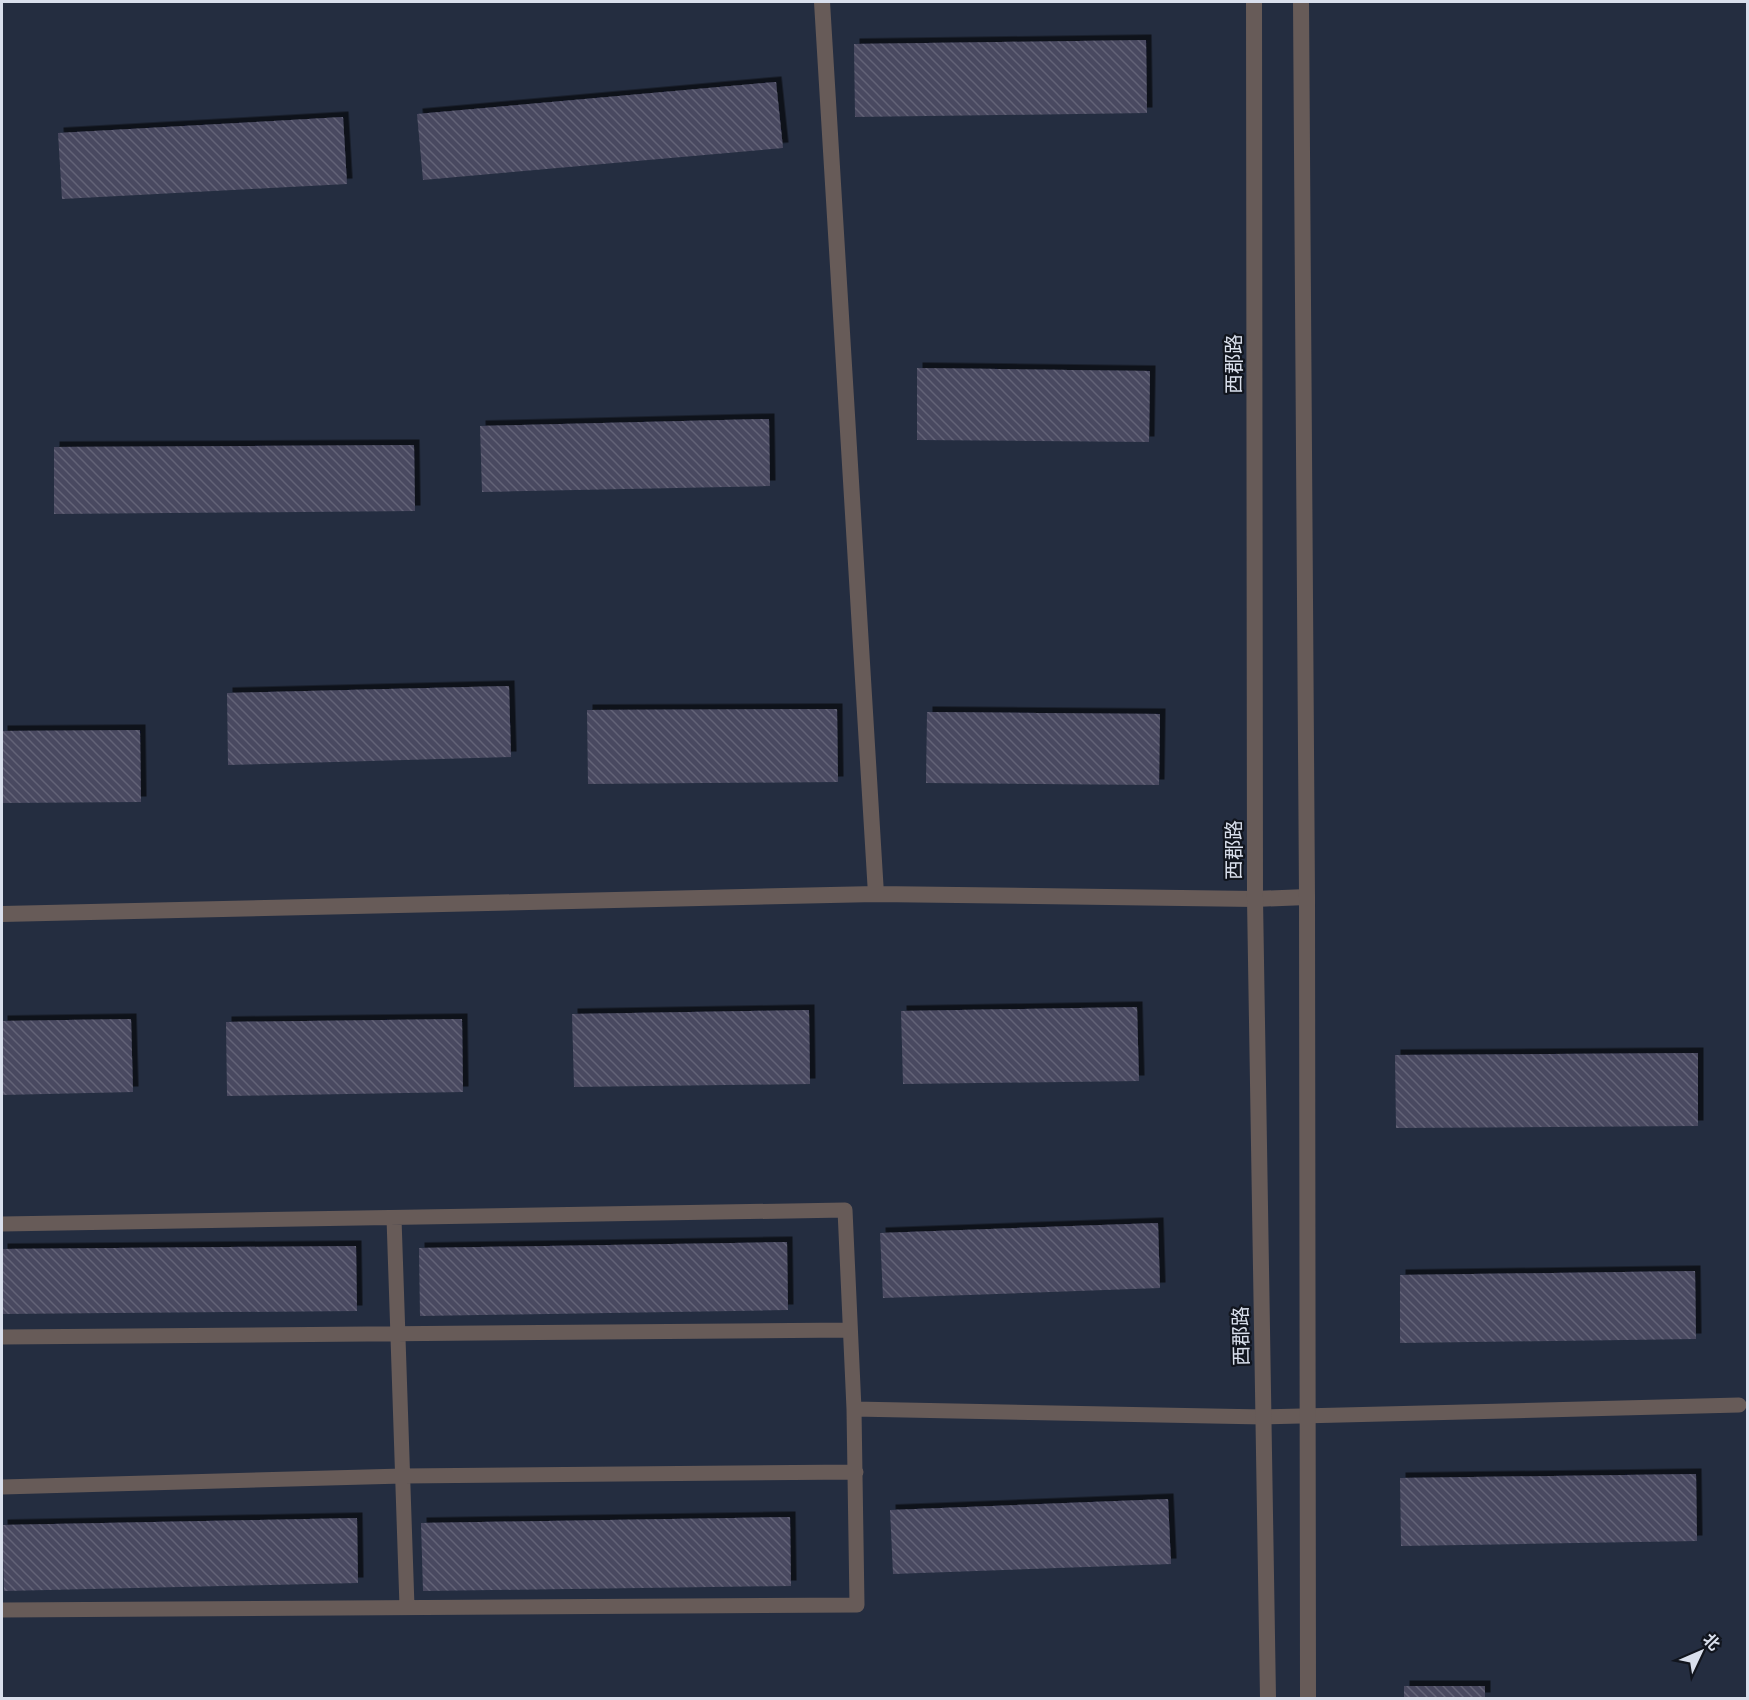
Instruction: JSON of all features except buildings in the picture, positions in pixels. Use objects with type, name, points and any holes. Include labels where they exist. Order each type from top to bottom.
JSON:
[{"type":"street","points":[[822,2],[876,894]]},
{"type":"street","name":"西郡路","points":[[1254,2],[1255,899],[1268,1698]]},
{"type":"street","points":[[1301,2],[1307,897],[1308,1698]]},
{"type":"street","points":[[2,914],[876,894],[1255,899],[1307,897]]},
{"type":"lane","points":[[2,1224],[845,1210],[856,1472],[857,1605],[2,1610]]},
{"type":"lane","points":[[394,1218],[396,1334],[407,1608]]},
{"type":"lane","points":[[2,1337],[850,1330]]},
{"type":"lane","points":[[854,1409],[1307,1416],[1739,1405]]},
{"type":"lane","points":[[2,1487],[403,1476],[856,1472]]}]
